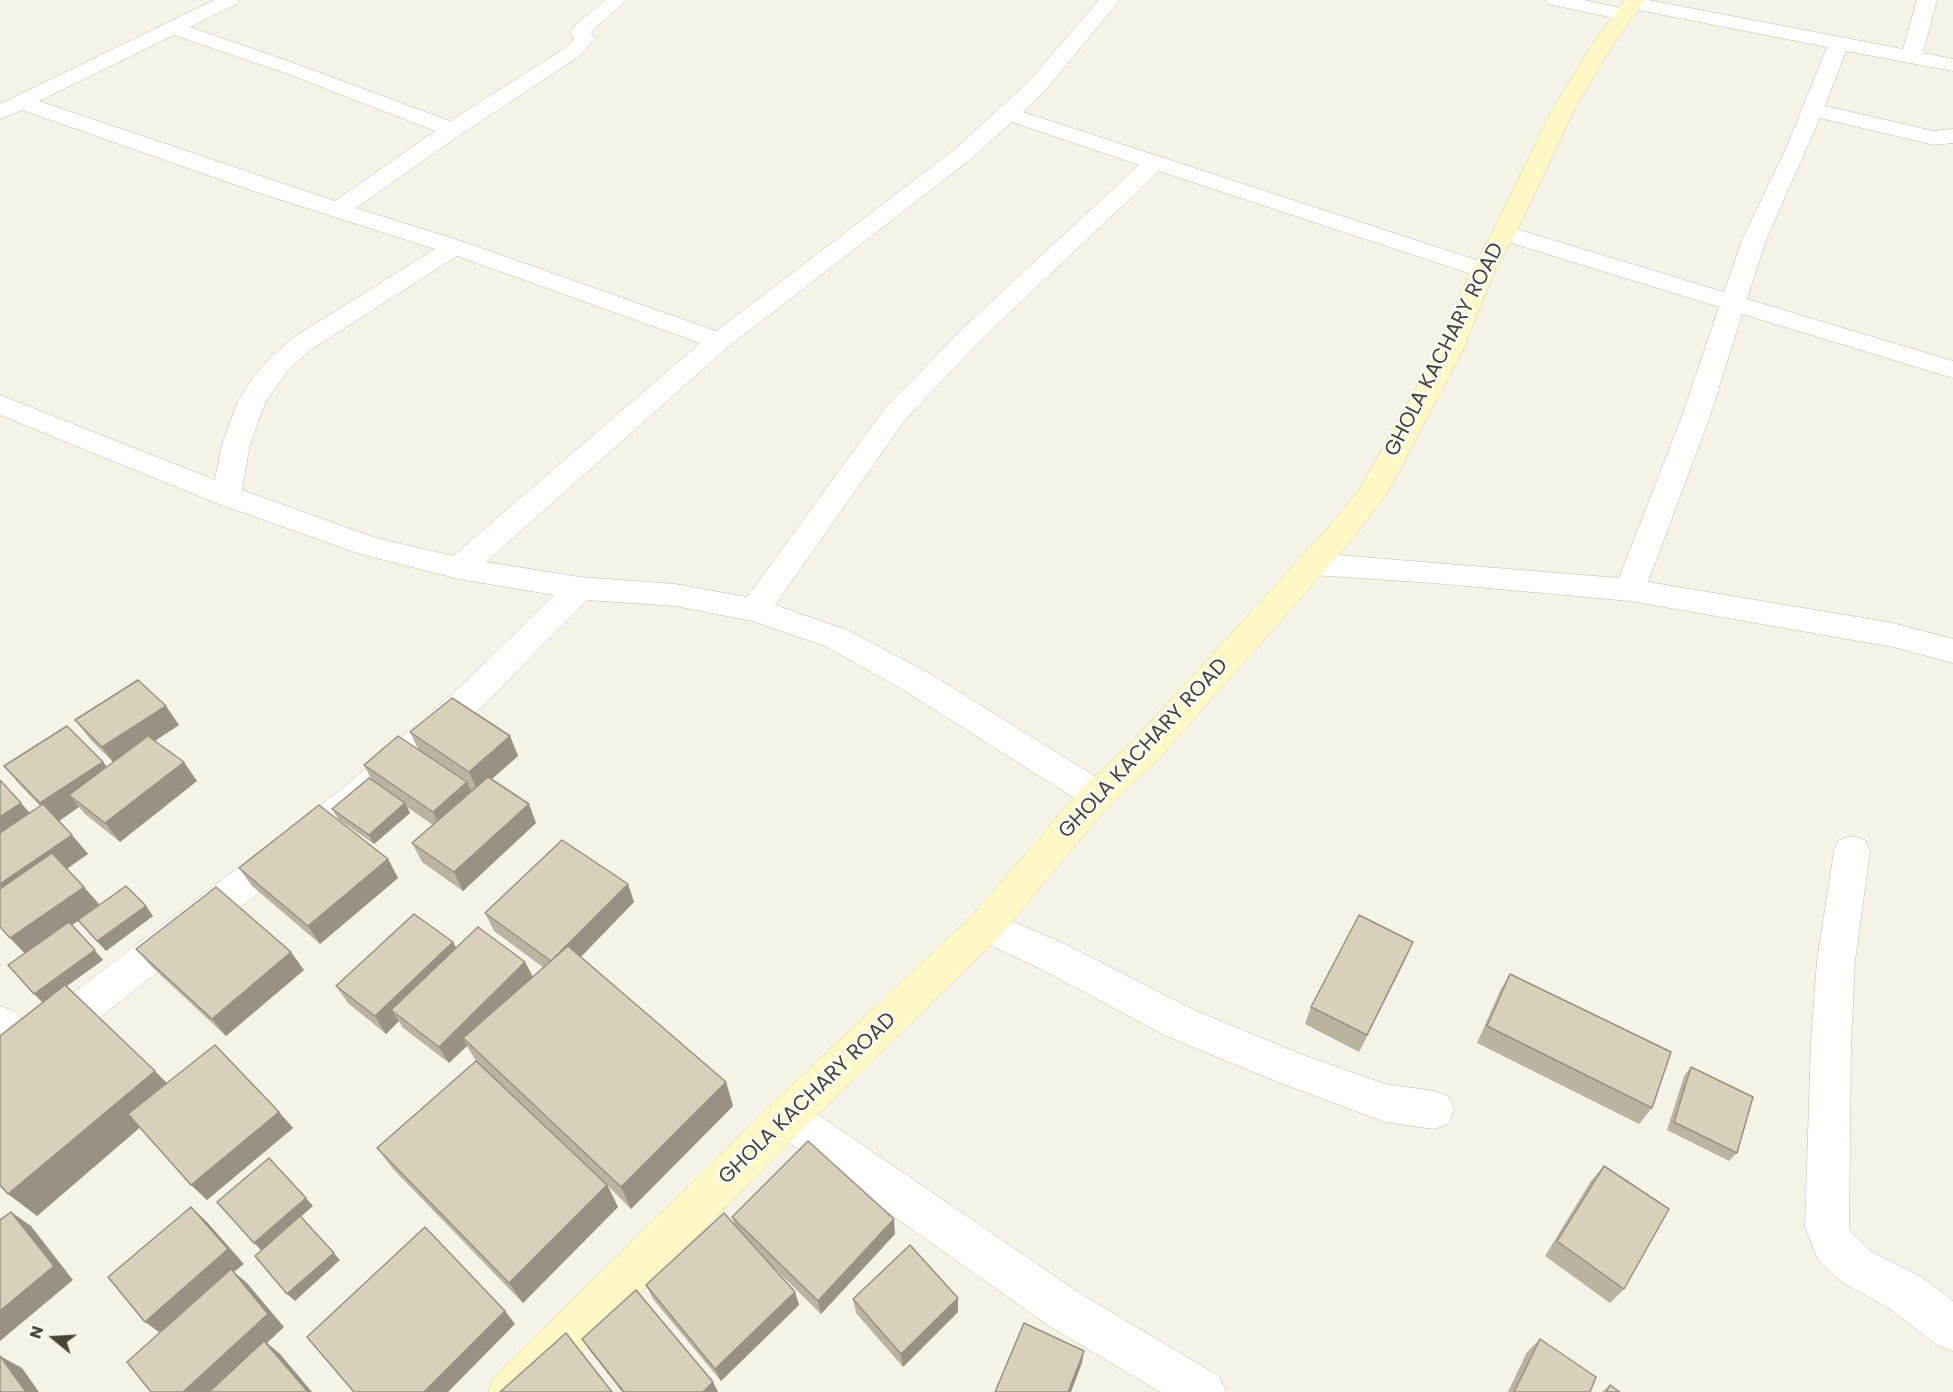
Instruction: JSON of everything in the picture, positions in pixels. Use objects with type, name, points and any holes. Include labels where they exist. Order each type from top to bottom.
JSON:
[{"type":"street","points":[[10,107],[230,0]]},
{"type":"street","points":[[338,210],[452,130],[574,51],[585,38],[580,33],[583,27],[617,0]]},
{"type":"street","points":[[459,568],[719,341],[963,154],[1036,87],[1110,0]]},
{"type":"street","points":[[1555,0],[1631,5],[1953,65]]},
{"type":"street","points":[[1912,56],[1934,1]]},
{"type":"street","name":"GHOLA KACHARY ROAD","points":[[511,1392],[787,1117],[986,926],[1097,795],[1143,753],[1313,564],[1373,492],[1450,350],[1483,270],[1504,233],[1564,108],[1631,5]]},
{"type":"street","points":[[173,28],[295,70],[452,130]]},
{"type":"street","points":[[1630,590],[1695,419],[1755,240],[1839,42]]},
{"type":"street","points":[[10,107],[454,247],[719,341]]},
{"type":"street","points":[[1812,110],[1934,138],[1953,136]]},
{"type":"street","points":[[1008,114],[1483,270]]},
{"type":"street","points":[[755,610],[895,414],[974,332],[1154,163]]},
{"type":"street","points":[[1504,233],[1953,370]]},
{"type":"street","points":[[226,496],[236,444],[252,401],[281,362],[303,343],[454,247]]},
{"type":"street","points":[[0,404],[23,416],[226,496],[370,547],[459,568],[580,588],[675,595],[755,610],[836,638],[917,682],[1097,795]]},
{"type":"street","points":[[1313,564],[1433,572],[1630,590],[1952,647]]},
{"type":"street","points":[[8,1049],[373,783],[473,695],[580,588]]},
{"type":"street","points":[[1852,852],[1836,961],[1831,1042],[1827,1227],[1833,1245],[1857,1268],[1906,1293],[1953,1329]]},
{"type":"street","points":[[986,926],[1054,957],[1127,998],[1230,1044],[1385,1103],[1434,1110]]},
{"type":"street","points":[[787,1117],[1065,1310],[1193,1389]]},
{"type":"building","points":[[138,680],[166,706],[102,747],[75,720]]},
{"type":"building","points":[[452,698],[510,736],[469,772],[410,732]]},
{"type":"building","points":[[67,726],[103,762],[40,803],[4,766]]},
{"type":"building","points":[[148,736],[184,762],[105,823],[69,795]]},
{"type":"building","points":[[398,736],[467,782],[433,812],[364,765]]},
{"type":"building","points":[[488,777],[529,804],[454,872],[412,843]]},
{"type":"building","points":[[369,778],[405,803],[369,835],[332,809]]},
{"type":"building","points":[[0,780],[21,803],[0,817]]},
{"type":"building","points":[[43,804],[72,835],[0,884],[0,833]]},
{"type":"building","points":[[319,805],[388,859],[308,926],[239,868]]},
{"type":"building","points":[[562,840],[628,884],[551,961],[485,913]]},
{"type":"building","points":[[52,853],[84,887],[10,938],[0,927],[0,889]]},
{"type":"building","points":[[126,886],[146,906],[97,941],[78,920]]},
{"type":"building","points":[[216,887],[291,952],[212,1019],[136,949]]},
{"type":"building","points":[[414,914],[453,942],[375,1016],[336,986]]},
{"type":"building","points":[[1359,915],[1413,942],[1367,1035],[1311,1007]]},
{"type":"building","points":[[69,922],[95,950],[34,994],[8,965]]},
{"type":"building","points":[[478,927],[525,962],[439,1047],[391,1010]]},
{"type":"building","points":[[568,946],[726,1082],[621,1187],[463,1038]]},
{"type":"building","points":[[1510,974],[1671,1052],[1652,1108],[1487,1026]]},
{"type":"building","points":[[65,985],[155,1071],[8,1194],[0,1185],[0,1036]]},
{"type":"building","points":[[215,1045],[279,1112],[191,1185],[128,1114]]},
{"type":"building","points":[[476,1061],[607,1185],[509,1283],[377,1148]]},
{"type":"building","points":[[1691,1067],[1753,1097],[1737,1153],[1674,1122]]},
{"type":"building","points":[[808,1141],[894,1219],[818,1301],[732,1217]]},
{"type":"building","points":[[269,1158],[306,1198],[254,1243],[217,1202]]},
{"type":"building","points":[[1604,1166],[1669,1209],[1624,1289],[1557,1241]]},
{"type":"building","points":[[191,1207],[228,1249],[145,1322],[108,1277]]},
{"type":"building","points":[[11,1212],[54,1266],[0,1311],[0,1220]]},
{"type":"building","points":[[724,1213],[795,1292],[715,1369],[646,1285]]},
{"type":"building","points":[[300,1216],[334,1253],[287,1294],[255,1256]]},
{"type":"building","points":[[425,1227],[505,1311],[424,1392],[354,1392],[307,1337]]},
{"type":"building","points":[[910,1245],[958,1298],[901,1354],[853,1299]]},
{"type":"building","points":[[231,1269],[268,1314],[183,1392],[151,1392],[127,1362]]},
{"type":"building","points":[[636,1290],[713,1382],[703,1392],[624,1392],[582,1339]]},
{"type":"building","points":[[1024,1323],[1084,1351],[1068,1392],[995,1392]]},
{"type":"building","points":[[566,1333],[612,1392],[500,1392]]},
{"type":"building","points":[[1540,1339],[1596,1377],[1590,1392],[1514,1392]]},
{"type":"building","points":[[264,1341],[308,1392],[209,1392]]},
{"type":"building","points":[[0,1356],[26,1392],[0,1392]]},
{"type":"building","points":[[1610,1385],[1620,1392],[1606,1392]]}]
